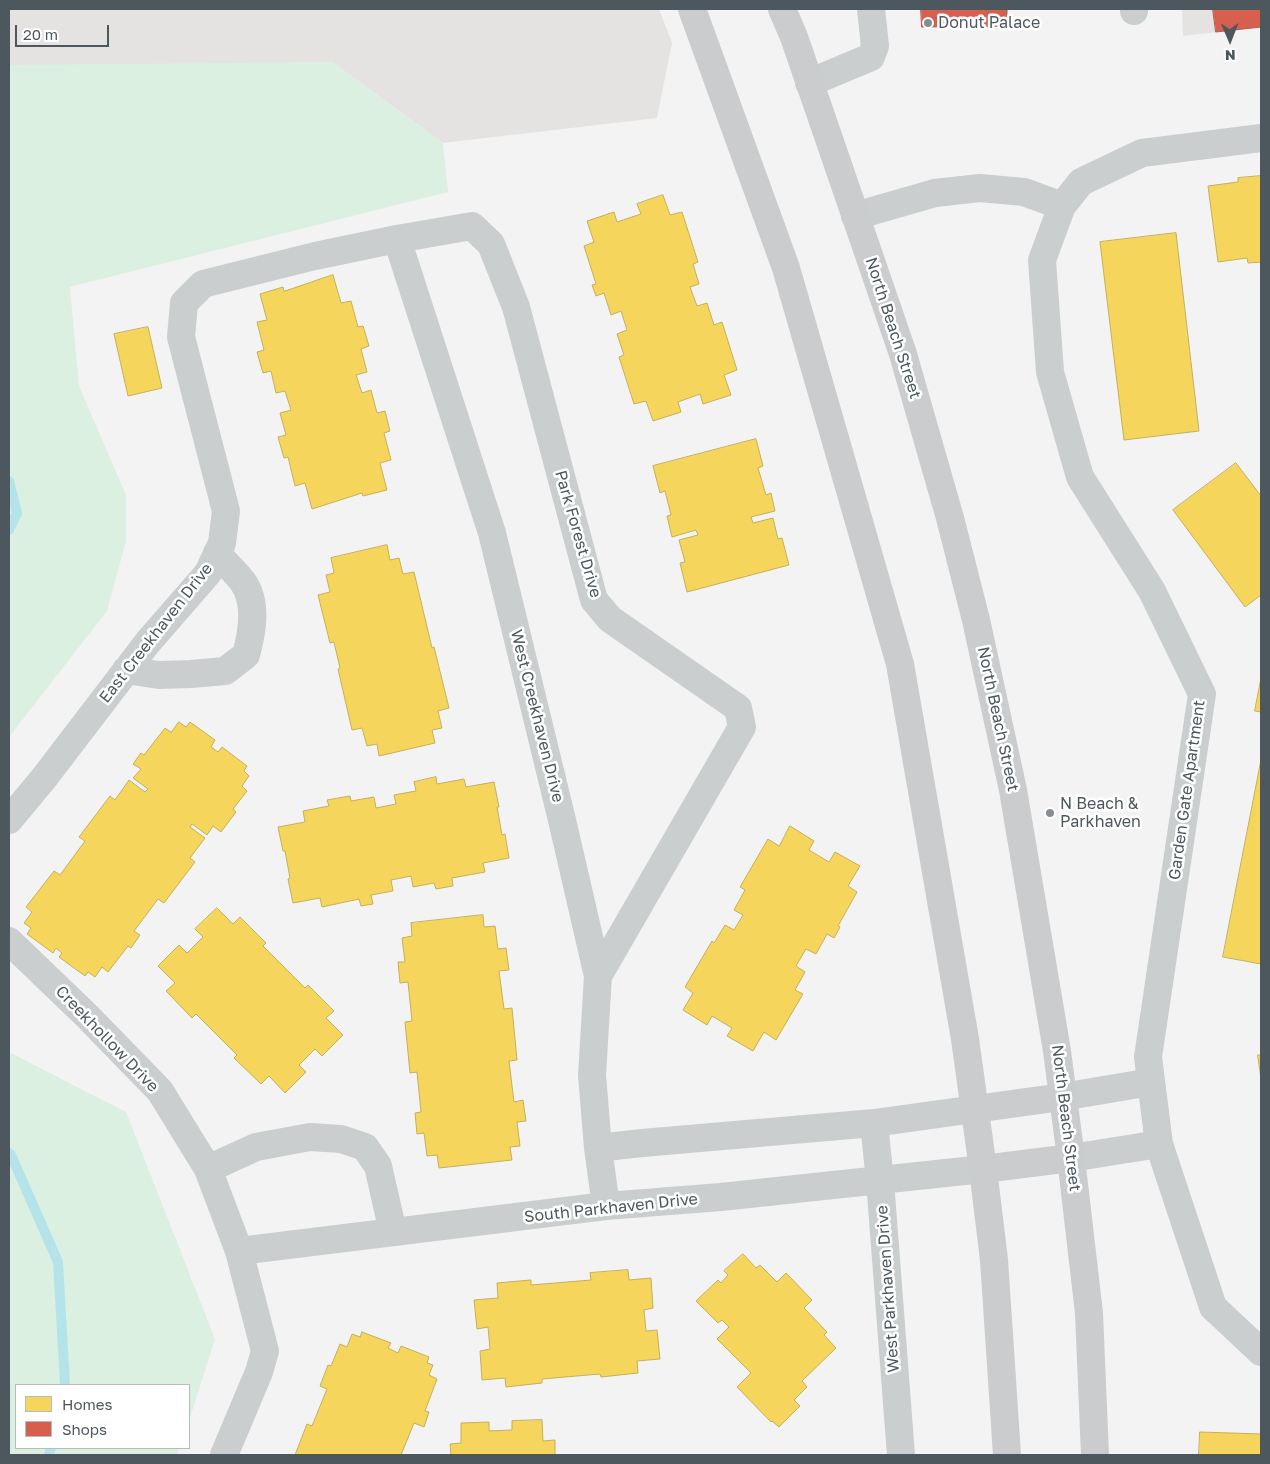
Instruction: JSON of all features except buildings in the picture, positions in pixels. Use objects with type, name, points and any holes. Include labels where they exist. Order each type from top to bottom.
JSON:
[{"type":"main road","points":[[692,9],[786,268],[900,664],[962,1020],[975,1109],[994,1260],[1007,1455]]},
{"type":"main road","name":"North Beach Street","points":[[782,9],[794,37],[903,354],[976,620],[1013,790],[1057,1051],[1071,1158],[1089,1313],[1096,1455]]},
{"type":"main road","points":[[975,1109],[1062,1097]]},
{"type":"main road","points":[[983,1169],[1071,1158]]},
{"type":"lane","points":[[809,83],[871,57],[875,46],[872,9]]},
{"type":"lane","name":"Garden Gate Apartment","points":[[1261,138],[1142,153],[1081,182],[1062,206],[1042,260],[1050,372],[1080,476],[1152,590],[1202,694],[1148,1057],[1159,1144],[1213,1308],[1261,1352]]},
{"type":"lane","points":[[855,216],[935,193],[980,188],[1024,192],[1062,206]]},
{"type":"lane","name":"Park Forest Drive","points":[[397,238],[472,226],[491,244],[516,307],[594,600],[610,619],[738,708],[742,727],[598,976]]},
{"type":"lane","name":"East Creekhaven Drive","points":[[9,820],[44,778],[148,642],[208,573],[222,543],[226,511],[180,337],[184,303],[202,284],[397,238]]},
{"type":"lane","name":"West Creekhaven Drive","points":[[397,238],[492,533],[598,976],[592,1075],[598,1148],[606,1206]]},
{"type":"lane","points":[[126,670],[159,675],[225,671],[246,655],[253,630],[250,601],[244,584],[217,553]]},
{"type":"lane","name":"Creekhollow Drive","points":[[9,940],[160,1091],[208,1169],[239,1251],[265,1351],[259,1372],[224,1455]]},
{"type":"lane","points":[[1062,1097],[1151,1082]]},
{"type":"lane","points":[[598,1148],[874,1123],[975,1109]]},
{"type":"lane","name":"West Parkhaven Drive","points":[[874,1123],[901,1455]]},
{"type":"lane","points":[[208,1169],[256,1147],[310,1138],[341,1139],[365,1147],[378,1166],[393,1232]]},
{"type":"lane","points":[[1071,1158],[1159,1144]]},
{"type":"lane","name":"South Parkhaven Drive","points":[[239,1251],[606,1206],[721,1197],[983,1169]]},
{"type":"shaded area","points":[[9,9],[659,9],[672,43],[657,118],[443,143],[332,62],[9,68]]},
{"type":"shaded area","points":[[1182,9],[1261,9],[1261,27],[1183,36]]},
{"type":"green space","points":[[332,62],[443,143],[448,192],[70,287],[79,386],[126,495],[126,541],[107,611],[9,737],[9,65]]},
{"type":"green space","points":[[9,1052],[126,1112],[215,1339],[190,1418],[190,1384],[15,1384],[15,1449],[179,1449],[177,1455],[9,1455]]},
{"type":"waterway","points":[[9,481],[17,513],[9,530]]},
{"type":"waterway","points":[[9,1153],[58,1262],[65,1384]]},
{"type":"waterway","points":[[49,1455],[51,1449]]},
{"type":"place","name":"Donut Palace","points":[[928,23]]},
{"type":"place","name":"N Beach & Parkhaven","points":[[1050,813]]}]
